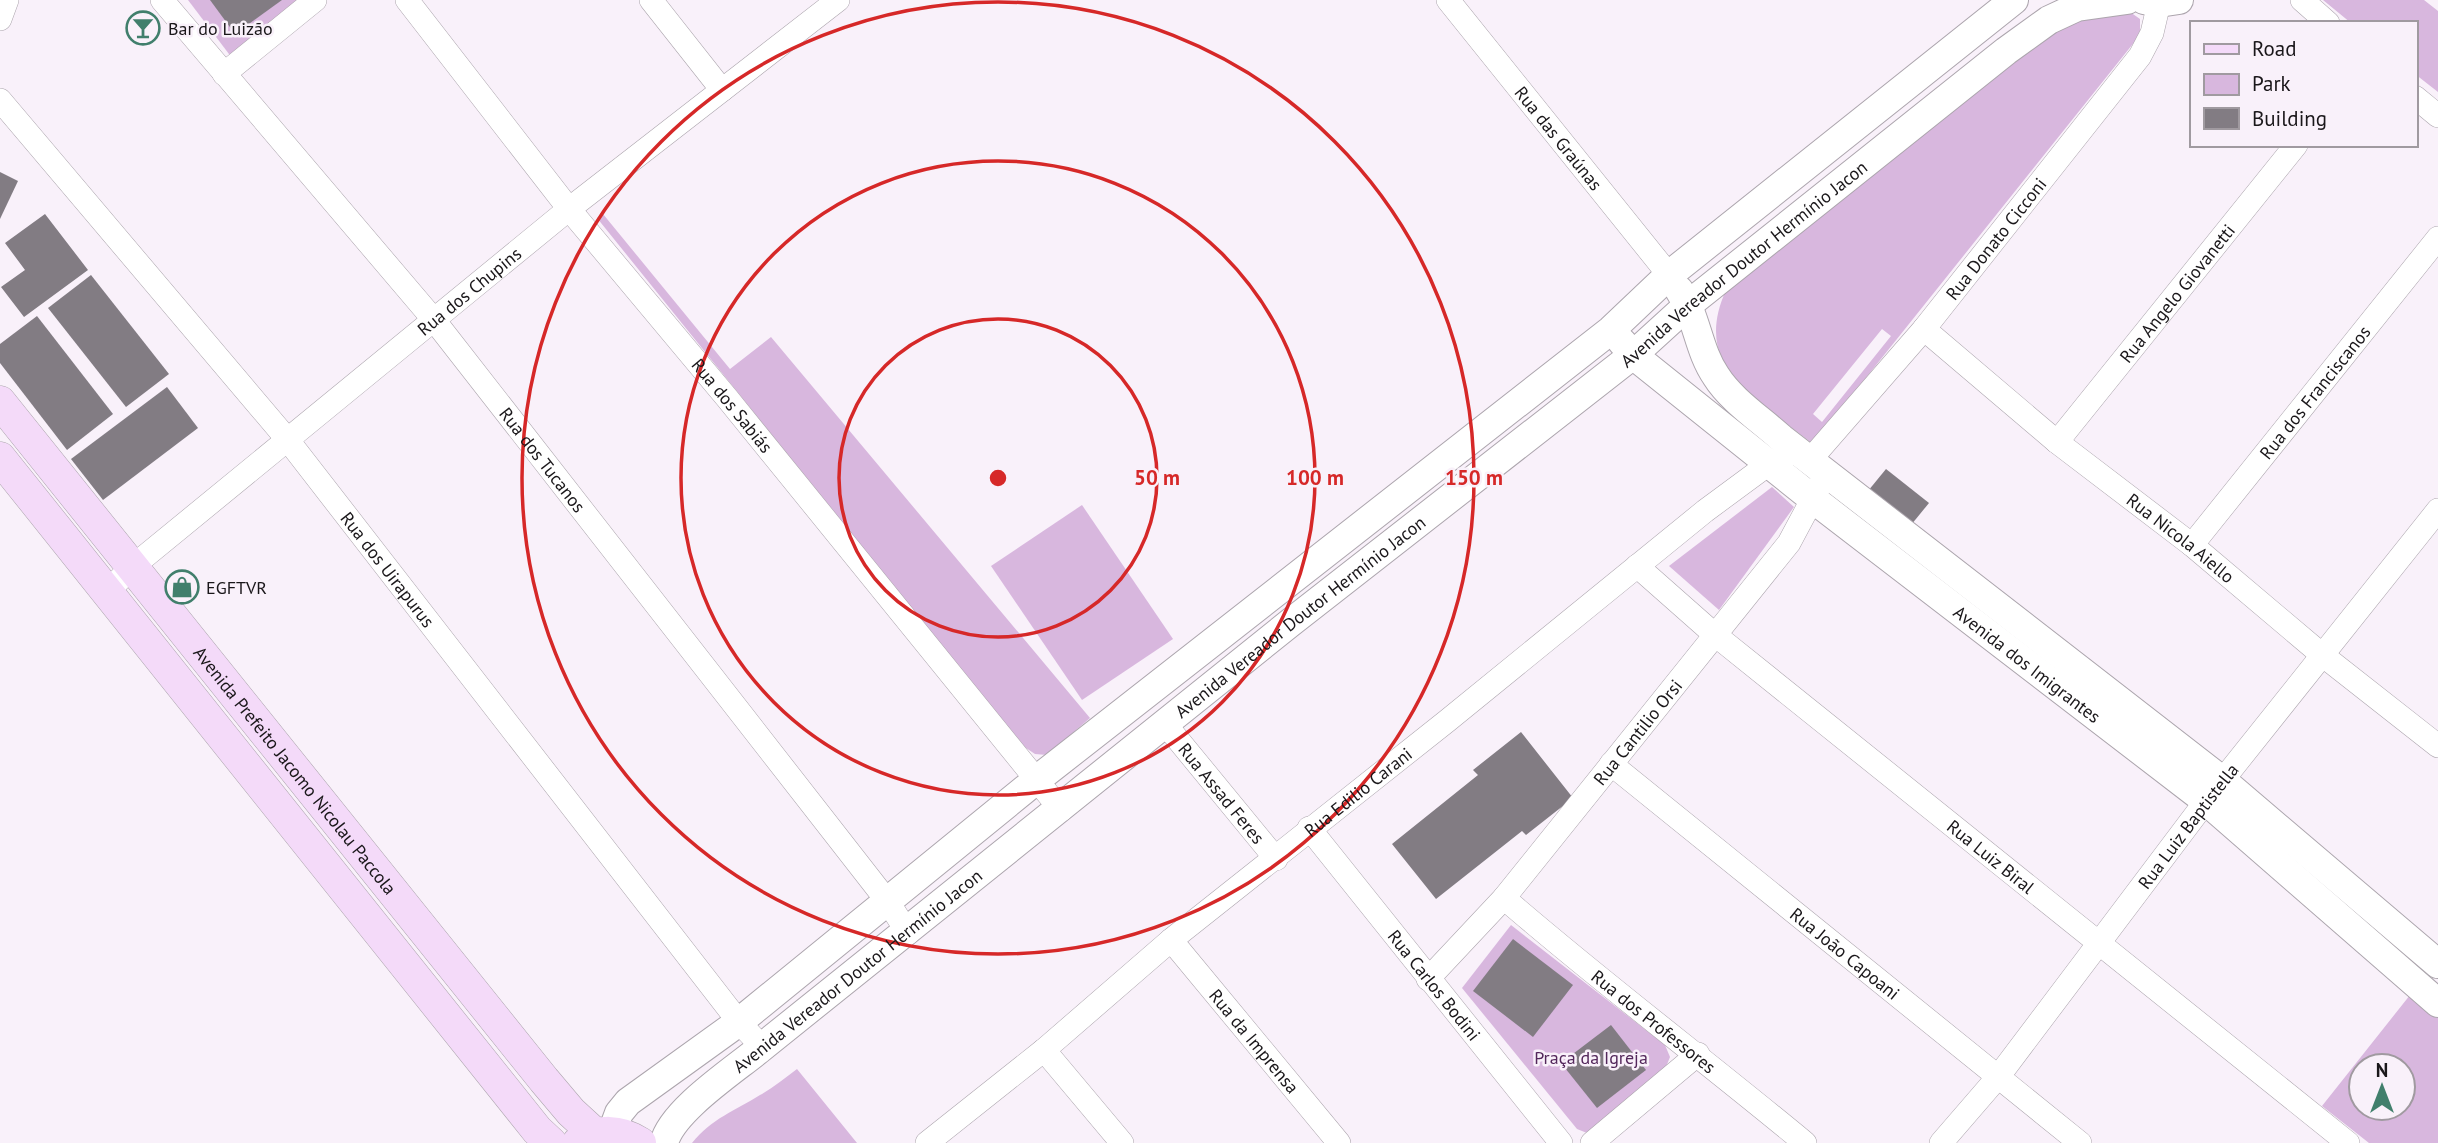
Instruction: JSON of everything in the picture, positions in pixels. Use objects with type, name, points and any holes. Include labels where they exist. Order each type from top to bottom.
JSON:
[{"type":"main road","name":"Avenida Prefeito Jacomo Nicolau Paccola","points":[[0,402],[544,1080],[571,1112],[607,1138]]},
{"type":"main road","name":"Avenida Prefeito Jacomo Nicolau Paccola","points":[[0,458],[537,1130],[551,1143]]},
{"type":"street","name":"Rua dos Tucanos","points":[[162,0],[433,320],[888,902],[908,933]]},
{"type":"street","points":[[224,74],[315,0]]},
{"type":"street","name":"Rua dos Sabiás","points":[[407,0],[569,209],[727,398],[1061,810]]},
{"type":"street","points":[[651,0],[722,90]]},
{"type":"street","name":"Rua dos Chupins","points":[[107,592],[132,566],[569,209],[838,0]]},
{"type":"street","name":"Rua das Graúnas","points":[[1448,0],[1669,275]]},
{"type":"street","name":"Avenida Vereador Doutor Hermínio Jacon","points":[[607,1138],[628,1102],[739,1022],[1035,781],[1611,330],[1669,275],[2014,0]]},
{"type":"street","name":"Avenida Vereador Doutor Hermínio Jacon","points":[[664,1143],[670,1128],[684,1112],[762,1047],[908,933],[1290,623],[1633,355],[1689,304],[2049,20],[2077,7],[2127,0]]},
{"type":"street","points":[[2302,0],[2326,21]]},
{"type":"street","name":"Rua Donato Cicconi","points":[[1811,461],[1924,329],[2140,56],[2152,33],[2160,1]]},
{"type":"street","points":[[2417,99],[2438,116]]},
{"type":"street","name":"Rua dos Uirapurus","points":[[0,100],[287,439],[739,1022],[762,1047]]},
{"type":"street","name":"Rua Angelo Giovanetti","points":[[2057,442],[2294,147]]},
{"type":"street","name":"Rua dos Franciscanos","points":[[2192,545],[2438,238]]},
{"type":"street","name":"Avenida dos Imigrantes","points":[[1669,275],[1689,304],[1701,346],[1717,378],[1811,461],[2215,791],[2438,964]]},
{"type":"street","name":"Rua Nicola Aiello","points":[[1924,329],[2057,442],[2192,545],[2321,654],[2438,746]]},
{"type":"street","name":"Avenida dos Imigrantes","points":[[1611,330],[1633,355],[1813,499],[2215,791],[2438,1003]]},
{"type":"street","name":"Rua Edilio Carani","points":[[927,1143],[1044,1049],[1171,940],[1276,859],[1309,828],[1770,463],[1811,461]]},
{"type":"street","name":"Rua Cantilio Orsi","points":[[1428,979],[1504,898],[1788,543],[1813,499],[1811,461]]},
{"type":"street","name":"Rua Luiz Baptistella","points":[[1941,1143],[1998,1077],[2098,941],[2321,654],[2435,519]]},
{"type":"street","name":"Rua Luiz Biral","points":[[1637,566],[1714,634],[2348,1143]]},
{"type":"street","name":"Rua Assad Feres","points":[[1166,725],[1276,859]]},
{"type":"street","name":"Rua João Capoani","points":[[1611,764],[2080,1143]]},
{"type":"street","name":"Rua Carlos Bodini","points":[[1309,828],[1561,1143]]},
{"type":"street","name":"Rua dos Professores","points":[[1504,898],[1604,984],[1698,1054],[1805,1143]]},
{"type":"street","name":"Rua da Imprensa","points":[[1171,940],[1339,1143]]},
{"type":"street","points":[[1044,1049],[1122,1143]]},
{"type":"street","points":[[1592,1143],[1698,1054]]},
{"type":"green space","points":[[188,0],[305,0],[232,58]]},
{"type":"green space","points":[[2323,0],[2424,0],[2438,11],[2438,92],[2417,76],[2417,21],[2349,21]]},
{"type":"green space","points":[[2130,12],[2140,19],[2140,35],[1813,444],[1752,397],[1723,363],[1717,342],[1717,318],[1726,290],[2017,51],[2078,17]],"holes":[[[1882,329],[1891,336],[1822,422],[1813,414]]]},
{"type":"green space","points":[[603,214],[730,369],[771,337],[1090,718],[1047,755],[1035,754],[1023,746],[597,218]]},
{"type":"green space","points":[[1772,487],[1794,507],[1719,610],[1669,566]]},
{"type":"green space","points":[[1082,505],[1173,639],[1082,700],[991,566]]},
{"type":"green space","name":"Praça da Igreja","points":[[1511,925],[1665,1045],[1670,1057],[1666,1067],[1587,1133],[1577,1129],[1462,988]]},
{"type":"green space","points":[[2414,990],[2438,1010],[2438,1143],[2369,1143],[2322,1106],[2347,1074],[2347,1122],[2417,1122],[2417,1052],[2365,1052]]},
{"type":"green space","points":[[797,1069],[857,1143],[692,1143],[716,1121],[770,1089]]},
{"type":"building","points":[[210,0],[282,0],[235,34]]},
{"type":"building","points":[[0,172],[18,181],[0,219]]},
{"type":"building","points":[[45,214],[88,270],[24,317],[1,287],[25,270],[5,243]]},
{"type":"building","points":[[91,275],[169,374],[126,407],[48,308]]},
{"type":"building","points":[[37,316],[113,414],[67,450],[0,363],[0,344]]},
{"type":"building","points":[[167,387],[198,428],[103,500],[71,459]]},
{"type":"building","points":[[1886,469],[1929,503],[1911,525],[1868,491]]},
{"type":"building","points":[[1521,732],[1573,798],[1526,835],[1522,831],[1436,899],[1392,844],[1478,775],[1473,770]]},
{"type":"building","points":[[1513,939],[1573,985],[1533,1037],[1473,991]]},
{"type":"building","points":[[1611,1025],[1646,1070],[1597,1108],[1561,1063]]},
{"type":"place","name":"Bar do Luizão","points":[[143,28]]},
{"type":"place","name":"EGFTVR","points":[[182,587]]}]
